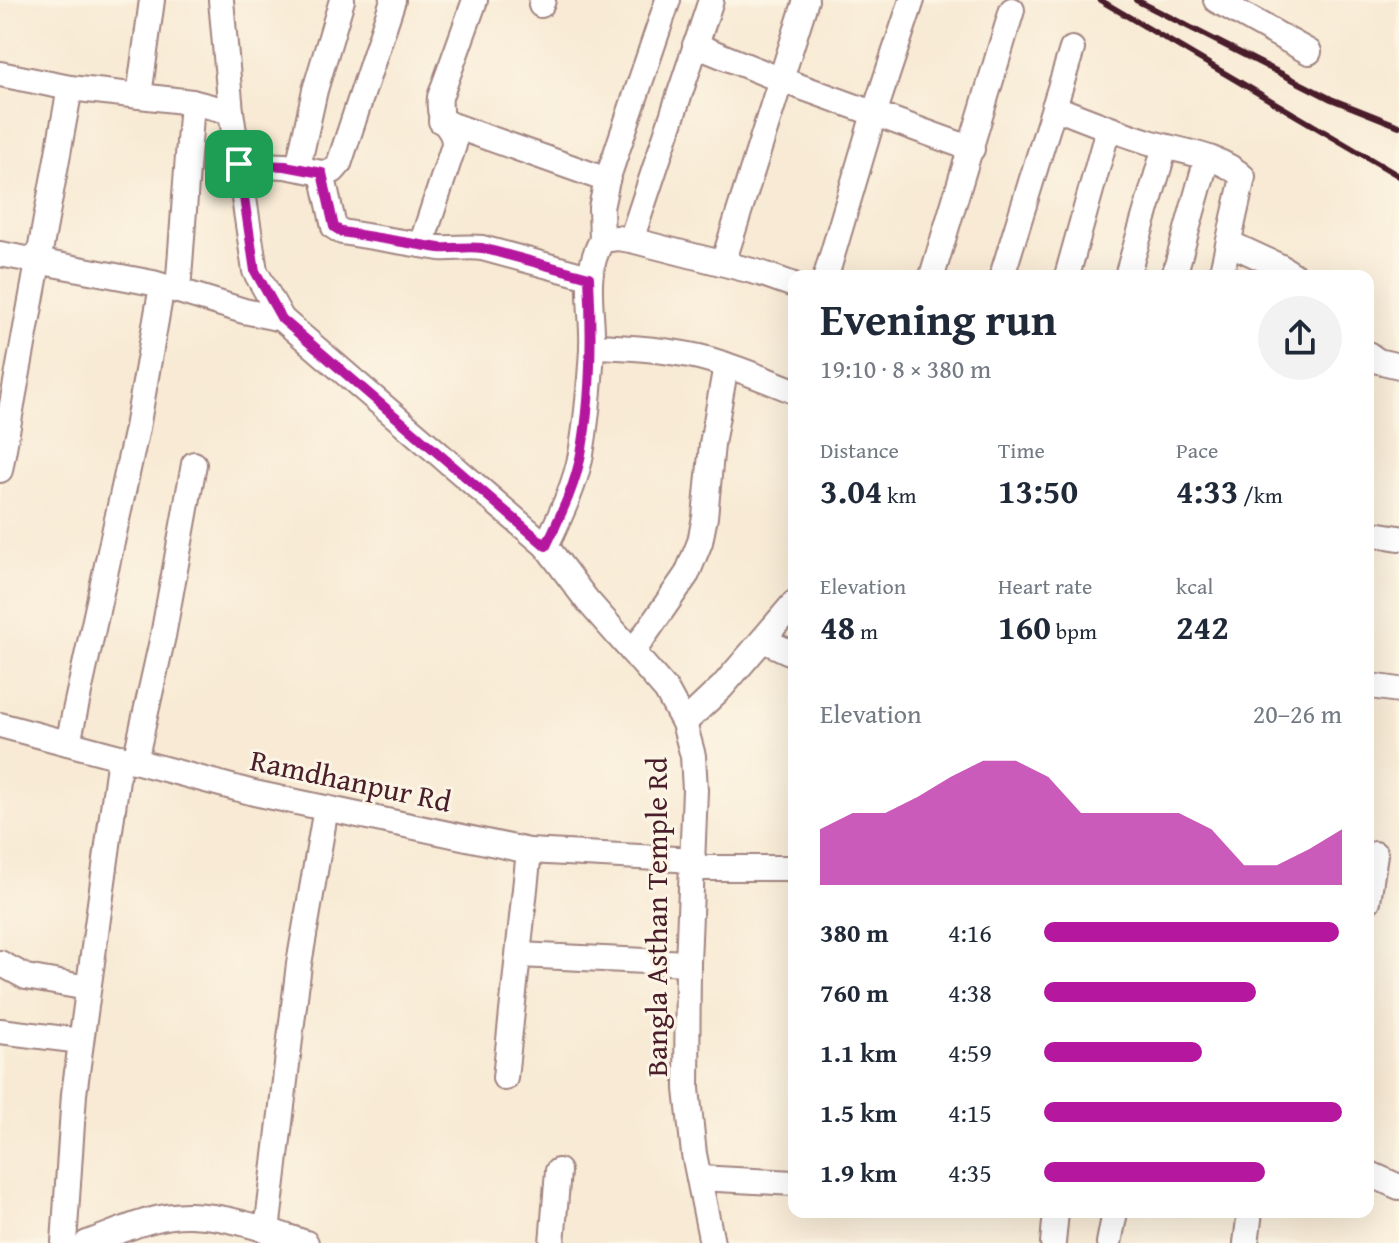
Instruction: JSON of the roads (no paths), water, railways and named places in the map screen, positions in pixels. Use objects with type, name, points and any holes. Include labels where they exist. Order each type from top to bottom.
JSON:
[{"type":"street","points":[[139,96],[152,0]]},
{"type":"street","name":"Bangla Asthan Temple Rd","points":[[221,0],[231,112],[255,271],[282,319],[546,546],[586,599],[666,690],[684,723],[693,756],[695,790],[687,1089],[699,1178],[712,1243]]},
{"type":"street","points":[[298,167],[315,90],[342,0]]},
{"type":"street","points":[[239,164],[298,167],[322,173],[333,171],[339,164],[393,0]]},
{"type":"street","points":[[421,245],[454,145],[454,136],[441,121],[440,97],[475,0]]},
{"type":"street","points":[[546,546],[570,493],[581,454],[592,346],[589,277],[592,257],[602,240],[601,208],[607,180],[668,0]]},
{"type":"street","points":[[631,240],[711,0]]},
{"type":"street","points":[[723,263],[806,0]]},
{"type":"street","points":[[828,270],[912,0]]},
{"type":"street","points":[[1216,0],[1309,52]]},
{"type":"street","points":[[934,270],[1012,10]]},
{"type":"street","points":[[695,45],[972,149]]},
{"type":"street","points":[[1004,270],[1072,49]]},
{"type":"street","points":[[0,74],[70,88],[192,102],[231,112]]},
{"type":"street","points":[[0,470],[70,88]]},
{"type":"street","points":[[68,743],[170,289],[192,102]]},
{"type":"street","points":[[1054,107],[1108,129],[1207,158],[1236,170],[1243,177],[1222,270]]},
{"type":"street","points":[[441,121],[607,180]]},
{"type":"street","points":[[1069,270],[1108,129]]},
{"type":"street","points":[[1129,270],[1165,147]]},
{"type":"street","points":[[1176,270],[1207,158]]},
{"type":"street","points":[[322,173],[334,227],[342,232],[453,249],[465,246],[482,248],[589,277]]},
{"type":"street","points":[[602,240],[631,240],[788,283]]},
{"type":"street","points":[[1229,243],[1286,270]]},
{"type":"street","points":[[0,254],[170,289],[282,319]]},
{"type":"street","points":[[592,346],[647,348],[726,365],[788,389]]},
{"type":"street","points":[[1374,358],[1399,366]]},
{"type":"street","points":[[633,652],[687,574],[700,542],[726,365]]},
{"type":"street","points":[[64,1243],[74,1094],[88,988],[127,759],[163,636],[194,464]]},
{"type":"street","points":[[1374,534],[1399,538]]},
{"type":"street","points":[[684,723],[722,687],[788,610]]},
{"type":"street","points":[[763,640],[788,651]]},
{"type":"street","points":[[1374,686],[1399,690]]},
{"type":"street","name":"Ramdhanpur Rd","points":[[0,725],[254,793],[529,851],[788,868]]},
{"type":"street","points":[[267,1231],[299,964],[326,808]]},
{"type":"street","points":[[505,1078],[529,851]]},
{"type":"street","points":[[1374,861],[1375,854]]},
{"type":"street","points":[[519,955],[688,963]]},
{"type":"street","points":[[0,963],[26,977],[88,988]]},
{"type":"street","points":[[0,1031],[81,1041]]},
{"type":"street","points":[[552,1243],[558,1171]]},
{"type":"street","points":[[1374,1176],[1399,1187]]},
{"type":"street","points":[[699,1178],[788,1183]]},
{"type":"street","points":[[87,1243],[162,1218],[188,1215],[217,1218],[299,1242]]},
{"type":"street","points":[[1053,1243],[1055,1218]]},
{"type":"street","points":[[1109,1243],[1114,1218]]},
{"type":"street","points":[[1246,1243],[1249,1218]]},
{"type":"railway","points":[[1100,0],[1399,176]]},
{"type":"railway","points":[[1136,0],[1331,99],[1399,126]]}]
